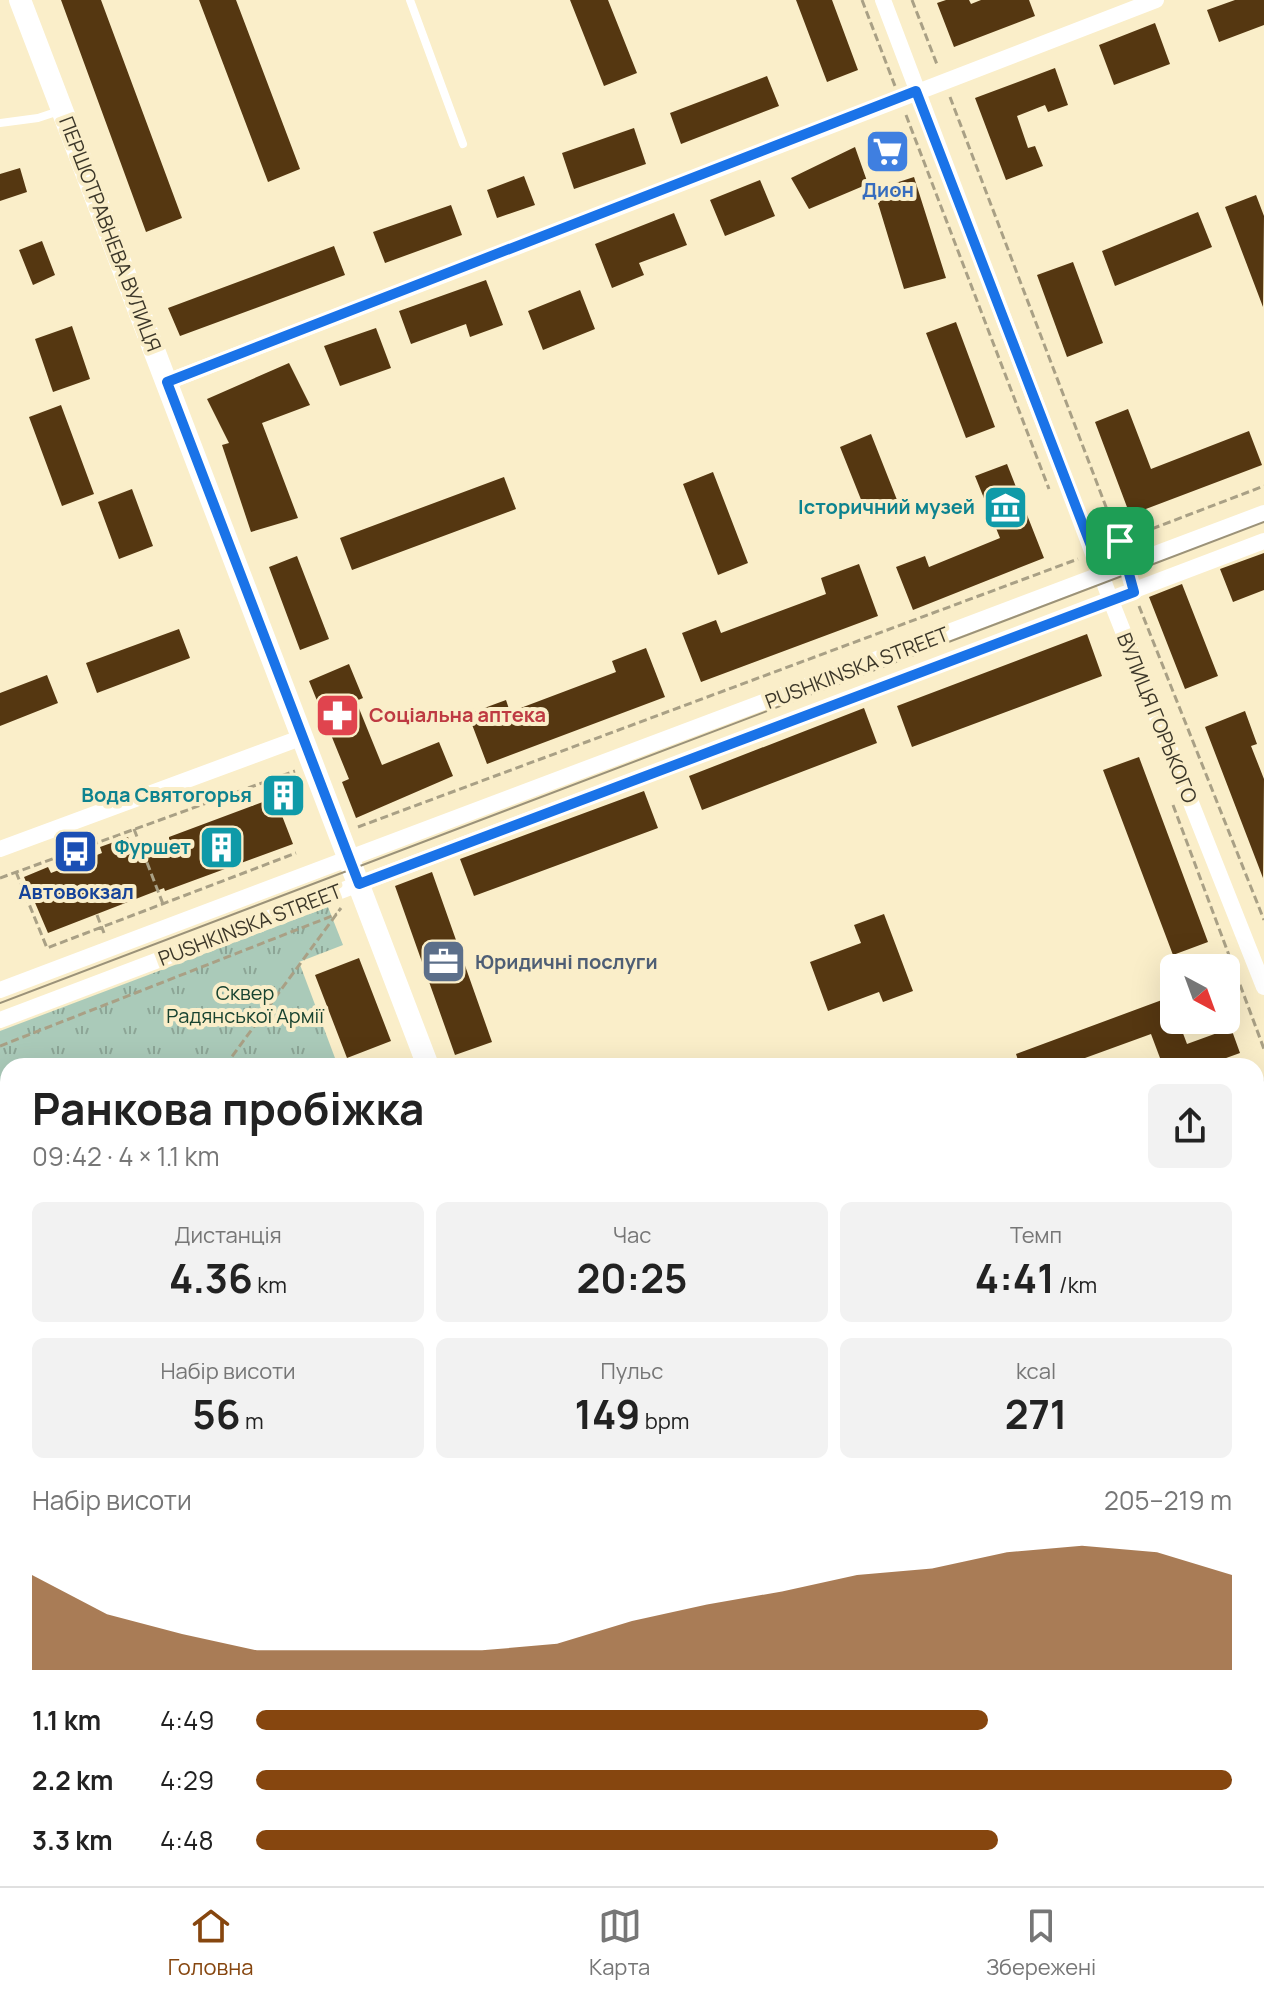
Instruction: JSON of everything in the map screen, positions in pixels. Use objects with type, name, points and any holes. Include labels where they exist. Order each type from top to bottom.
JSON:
[{"type":"street","name":"ПЕРШОТРАВНЕВА ВУЛИЦЯ","points":[[20,0],[425,1058]]},
{"type":"street","name":"ВУЛИЦЯ ГОРЬКОГО","points":[[883,0],[1111,601],[1264,987]]},
{"type":"street","points":[[167,382],[1156,0]]},
{"type":"street","name":"PUSHKINSKA STREET","points":[[0,990],[1264,513]]},
{"type":"street","name":"PUSHKINSKA STREET","points":[[0,1020],[1264,541]]},
{"type":"street","points":[[0,849],[303,737]]},
{"type":"lane","points":[[410,0],[463,144]]},
{"type":"lane","points":[[0,123],[38,118],[63,110]]},
{"type":"path","points":[[912,0],[1120,541],[1126,566]]},
{"type":"path","points":[[340,834],[1264,486]]},
{"type":"path","points":[[1134,592],[1264,920]]},
{"type":"path","points":[[0,878],[314,764]]},
{"type":"path","points":[[62,826],[76,863]]},
{"type":"path","points":[[134,829],[163,904]]},
{"type":"path","points":[[16,872],[47,948],[296,853]]},
{"type":"path","points":[[231,1058],[359,884]]},
{"type":"path","points":[[0,1046],[337,914]]},
{"type":"green space","name":"Сквер Радянської Армії","points":[[328,907],[343,945],[299,962],[335,1058],[0,1058],[0,1031]]},
{"type":"building","points":[[61,0],[101,0],[182,218],[146,232]]},
{"type":"building","points":[[199,0],[236,0],[300,169],[268,182]]},
{"type":"building","points":[[570,0],[608,0],[637,73],[604,86]]},
{"type":"building","points":[[796,0],[832,0],[858,70],[827,82]]},
{"type":"building","points":[[969,0],[971,4],[981,0],[1029,0],[1035,16],[954,47],[937,3]]},
{"type":"building","points":[[1235,0],[1264,0],[1264,25],[1219,42],[1207,10]]},
{"type":"building","points":[[1155,23],[1170,64],[1114,85],[1099,45]]},
{"type":"building","points":[[1055,68],[1068,105],[1048,112],[1045,105],[1017,116],[1028,148],[1035,146],[1043,166],[1006,180],[975,98]]},
{"type":"building","points":[[767,76],[779,106],[681,144],[670,113]]},
{"type":"building","points":[[634,128],[646,164],[574,189],[562,153]]},
{"type":"building","points":[[855,147],[868,184],[809,209],[791,178]]},
{"type":"building","points":[[20,168],[27,192],[0,201],[0,174]]},
{"type":"building","points":[[524,176],[535,205],[497,218],[487,190]]},
{"type":"building","points":[[914,177],[946,278],[904,289],[874,190]]},
{"type":"building","points":[[760,180],[775,216],[725,236],[710,200]]},
{"type":"building","points":[[1256,195],[1264,216],[1263,307],[1225,207]]},
{"type":"building","points":[[451,205],[462,235],[385,263],[373,232]]},
{"type":"building","points":[[1198,212],[1212,247],[1115,286],[1102,251]]},
{"type":"building","points":[[674,213],[687,245],[639,263],[644,275],[612,288],[595,244]]},
{"type":"building","points":[[42,241],[55,275],[33,285],[19,250]]},
{"type":"building","points":[[334,246],[345,275],[180,336],[168,308]]},
{"type":"building","points":[[1073,262],[1103,343],[1067,357],[1037,275]]},
{"type":"building","points":[[486,280],[503,325],[470,337],[466,324],[411,344],[399,311]]},
{"type":"building","points":[[580,290],[595,329],[543,350],[528,311]]},
{"type":"building","points":[[956,322],[995,427],[966,438],[926,333]]},
{"type":"building","points":[[72,326],[90,379],[53,392],[35,339]]},
{"type":"building","points":[[376,328],[391,368],[340,386],[324,346]]},
{"type":"building","points":[[289,363],[310,405],[262,423],[298,518],[251,532],[222,445],[229,443],[207,399]]},
{"type":"building","points":[[61,405],[94,494],[62,506],[29,417]]},
{"type":"building","points":[[1128,409],[1151,469],[1249,431],[1262,465],[1130,515],[1095,422]]},
{"type":"building","points":[[871,434],[899,505],[868,517],[840,447]]},
{"type":"building","name":"Історичний музей","points":[[1007,464],[1044,558],[913,610],[896,567],[925,556],[929,567],[1000,538],[975,476]]},
{"type":"building","points":[[713,472],[748,563],[718,575],[683,484]]},
{"type":"building","points":[[504,477],[516,509],[352,570],[340,538]]},
{"type":"building","points":[[132,489],[153,546],[119,559],[98,502]]},
{"type":"building","points":[[1264,553],[1264,590],[1233,602],[1220,569]]},
{"type":"building","points":[[297,556],[329,639],[300,650],[269,567]]},
{"type":"building","points":[[859,564],[878,616],[701,682],[682,633],[716,620],[721,633],[826,594],[821,578]]},
{"type":"building","points":[[1182,584],[1218,676],[1185,689],[1149,597]]},
{"type":"building","points":[[179,629],[190,658],[97,693],[86,663]]},
{"type":"building","points":[[1087,634],[1102,676],[912,747],[897,706]]},
{"type":"building","points":[[646,648],[665,697],[487,764],[468,714],[506,700],[510,712],[616,672],[612,661]]},
{"type":"building","points":[[349,664],[363,698],[356,701],[382,765],[439,742],[453,776],[356,818],[342,782],[349,779],[309,681]]},
{"type":"building","points":[[47,675],[58,703],[0,726],[0,693]]},
{"type":"building","points":[[864,708],[877,743],[702,810],[689,776]]},
{"type":"building","points":[[1245,711],[1257,744],[1251,746],[1264,779],[1263,878],[1205,727]]},
{"type":"building","points":[[1139,757],[1208,942],[1173,954],[1103,770]]},
{"type":"building","points":[[295,790],[279,808],[293,844],[165,891],[164,888],[48,933],[24,877],[48,867],[51,873],[102,853],[100,847],[128,837],[135,855],[169,843],[169,837]]},
{"type":"building","points":[[644,791],[658,828],[474,896],[460,859]]},
{"type":"building","points":[[432,872],[492,1042],[455,1055],[395,886]]},
{"type":"building","points":[[884,914],[913,991],[883,1002],[879,992],[828,1011],[810,962],[861,943],[854,925]]},
{"type":"building","points":[[359,958],[391,1041],[347,1058],[315,975]]},
{"type":"building","points":[[1160,1001],[1160,1034],[1183,1034],[1187,1044],[1214,1034],[1233,1034],[1240,1053],[1226,1058],[1160,1058],[1151,1034],[1085,1058],[1017,1058],[1016,1054]]},
{"type":"tram line","points":[[0,1003],[1264,522]]},
{"type":"place","name":"Дион","points":[[888,151]]},
{"type":"place","name":"Історичний музей","points":[[1006,507]]},
{"type":"place","name":"Соціальна аптека","points":[[338,715]]},
{"type":"place","name":"Вода Святогорья","points":[[283,795]]},
{"type":"place","name":"Фуршет","points":[[222,847]]},
{"type":"place","name":"Автовокзал","points":[[76,852]]},
{"type":"place","name":"Юридичні послуги","points":[[444,962]]},
{"type":"route","points":[[916,91],[1093,551],[1120,541],[1134,592],[359,884],[167,382],[916,91]]}]
